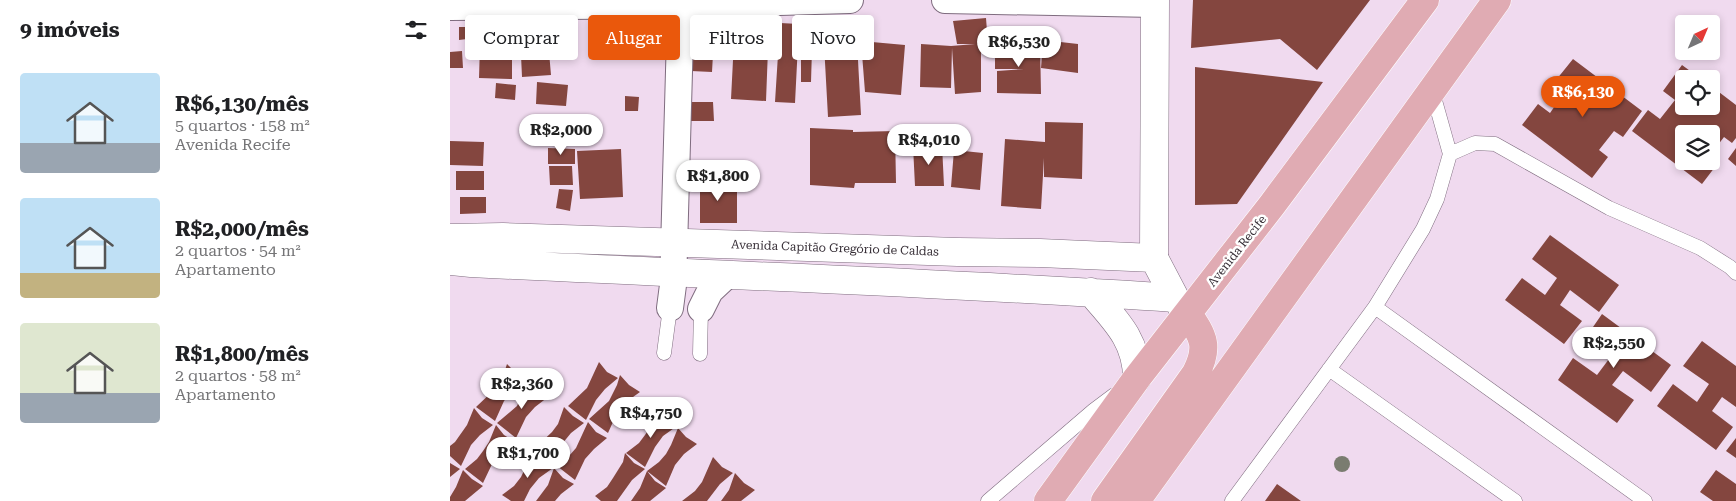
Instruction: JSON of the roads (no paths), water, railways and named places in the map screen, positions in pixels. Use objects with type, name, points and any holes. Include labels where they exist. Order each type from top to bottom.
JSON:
[{"type":"main road","name":"Avenida Recife","points":[[1048,501],[1137,378],[1182,306],[1324,138],[1425,0]]},
{"type":"main road","points":[[1136,501],[1497,0]]},
{"type":"main road","points":[[1105,501],[1196,373],[1203,359],[1203,343],[1199,332],[1154,258],[1155,2]]},
{"type":"main road","name":"Avenida Capitão Gregório de Caldas","points":[[450,238],[503,236],[1154,258]]},
{"type":"main road","points":[[450,261],[726,276],[1091,292],[1182,306]]},
{"type":"main road","points":[[1091,292],[1125,334],[1137,363],[1137,378]]},
{"type":"street","points":[[450,7],[850,0]]},
{"type":"street","points":[[945,0],[1155,2]]},
{"type":"street","points":[[670,308],[673,285],[681,2]]},
{"type":"street","points":[[701,309],[710,291],[726,276]]},
{"type":"lane","points":[[1232,501],[1375,307],[1423,229],[1437,199],[1450,154],[1432,90]]},
{"type":"lane","points":[[1450,154],[1475,143],[1494,144],[1609,208],[1700,248],[1730,267],[1736,273]]},
{"type":"lane","points":[[1375,307],[1645,501]]},
{"type":"lane","points":[[664,353],[670,308]]},
{"type":"lane","points":[[700,354],[701,309]]},
{"type":"lane","points":[[1329,369],[1515,501]]},
{"type":"lane","points":[[988,501],[1094,410],[1137,378]]}]
